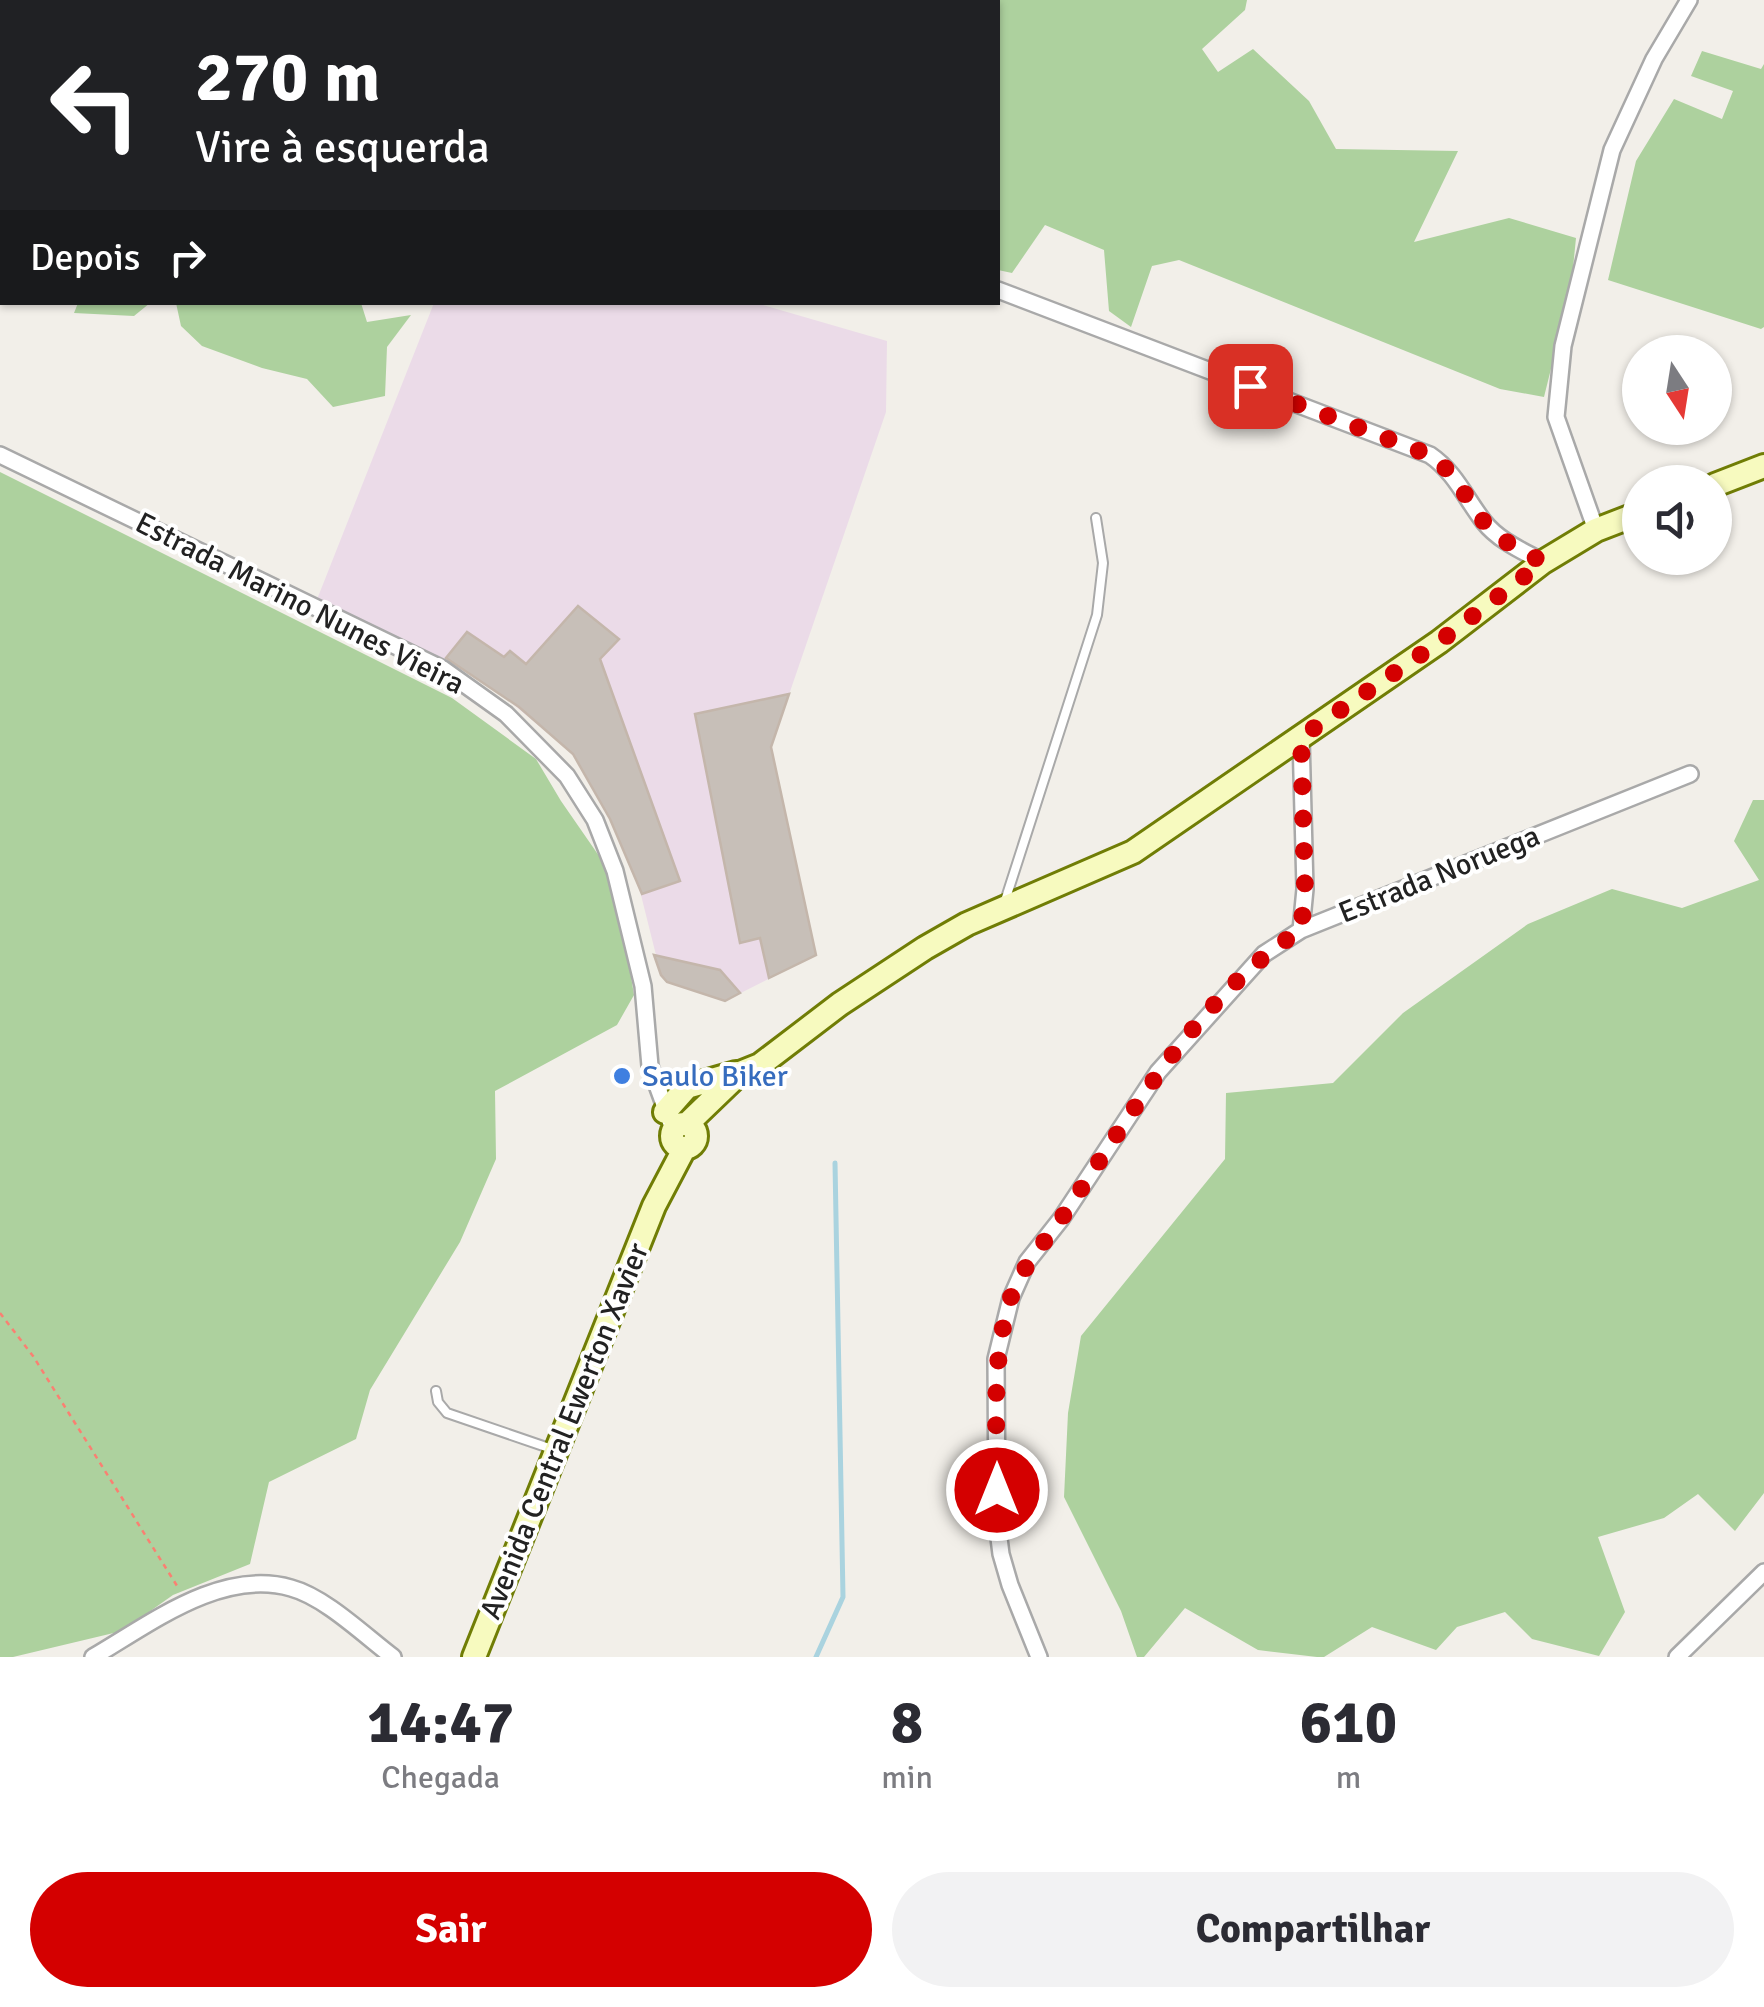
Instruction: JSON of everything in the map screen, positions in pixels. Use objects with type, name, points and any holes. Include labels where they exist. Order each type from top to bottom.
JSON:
[{"type":"main road","points":[[1732,478],[1764,466]]},
{"type":"main road","name":"Avenida Central Ewerton Xavier","points":[[474,1657],[654,1206],[656,1189],[680,1131],[746,1087],[750,1069],[926,948],[1003,908],[1133,852],[1439,642],[1543,562],[1596,530],[1622,520]]},
{"type":"main road","points":[[680,1131],[687,1087],[750,1069]]},
{"type":"street","points":[[1596,530],[1556,417],[1563,346],[1612,150],[1654,58],[1688,0]]},
{"type":"street","points":[[1000,291],[1430,455],[1444,464],[1486,524],[1502,539],[1543,562]]},
{"type":"street","name":"Estrada Marino Nunes Vieira","points":[[0,455],[443,669],[506,714],[567,776],[595,820],[615,871],[643,986],[650,1066],[680,1131]]},
{"type":"street","points":[[1301,737],[1305,890],[1301,930]]},
{"type":"street","name":"Estrada Noruega","points":[[1040,1657],[1001,1554],[996,1360],[1010,1298],[1027,1262],[1061,1219],[1158,1072],[1264,954],[1301,930],[1690,774]]},
{"type":"street","points":[[1677,1657],[1764,1572]]},
{"type":"street","points":[[93,1657],[188,1603],[233,1586],[263,1584],[293,1588],[326,1607],[393,1657]]},
{"type":"lane","points":[[1003,908],[1097,614],[1103,563],[1096,518]]},
{"type":"lane","points":[[436,1391],[446,1413],[556,1450]]},
{"type":"path","points":[[0,1313],[34,1356],[188,1603]]},
{"type":"shaded area","points":[[433,305],[763,305],[887,341],[886,412],[771,747],[816,955],[725,1001],[667,982],[661,975],[640,891],[610,819],[573,754],[496,690],[442,658],[316,602]]},
{"type":"green space","points":[[1000,0],[1247,0],[1245,10],[1202,49],[1218,72],[1253,49],[1309,101],[1336,149],[1458,151],[1414,242],[1509,218],[1576,238],[1571,288],[1544,397],[1500,389],[1179,260],[1152,266],[1131,327],[1109,311],[1104,250],[1045,225],[1012,273],[1000,270]]},
{"type":"green space","points":[[1702,51],[1761,69],[1764,64],[1761,329],[1608,280],[1636,161],[1674,99],[1722,119],[1733,91],[1691,76]]},
{"type":"green space","points":[[77,305],[148,305],[134,316],[74,313]]},
{"type":"green space","points":[[176,305],[362,305],[367,322],[411,315],[387,347],[385,396],[333,407],[307,379],[202,346],[181,326]]},
{"type":"green space","points":[[0,472],[452,698],[536,759],[606,866],[622,921],[634,995],[617,1025],[495,1091],[496,1159],[460,1242],[370,1390],[356,1439],[269,1482],[250,1564],[173,1595],[122,1631],[13,1657],[0,1657]]},
{"type":"green space","points":[[1753,800],[1764,800],[1764,1493],[1735,1531],[1698,1494],[1664,1518],[1598,1537],[1625,1612],[1599,1656],[1532,1639],[1505,1612],[1457,1627],[1436,1650],[1372,1627],[1324,1657],[1317,1657],[1258,1650],[1185,1608],[1144,1657],[1137,1657],[1121,1611],[1064,1497],[1068,1413],[1081,1336],[1225,1159],[1226,1093],[1333,1083],[1403,1013],[1528,924],[1612,889],[1682,908],[1759,880],[1734,841]]},
{"type":"building","points":[[578,606],[619,639],[600,659],[680,881],[642,894],[610,819],[573,754],[519,707],[446,658],[467,632],[504,657],[510,651],[526,664]]},
{"type":"building","points":[[789,694],[771,747],[816,955],[769,978],[760,938],[740,943],[695,714]]},
{"type":"building","points":[[654,955],[720,970],[740,993],[725,1001],[667,982]]},
{"type":"waterway","points":[[816,1657],[843,1597],[835,1163]]},
{"type":"place","name":"Saulo Biker","points":[[622,1076]]},
{"type":"route","points":[[997,1490],[996,1360],[1010,1298],[1027,1262],[1061,1219],[1158,1072],[1264,954],[1301,930],[1305,890],[1301,737],[1439,642],[1543,562],[1502,539],[1486,524],[1444,464],[1430,455],[1250,386]]}]
